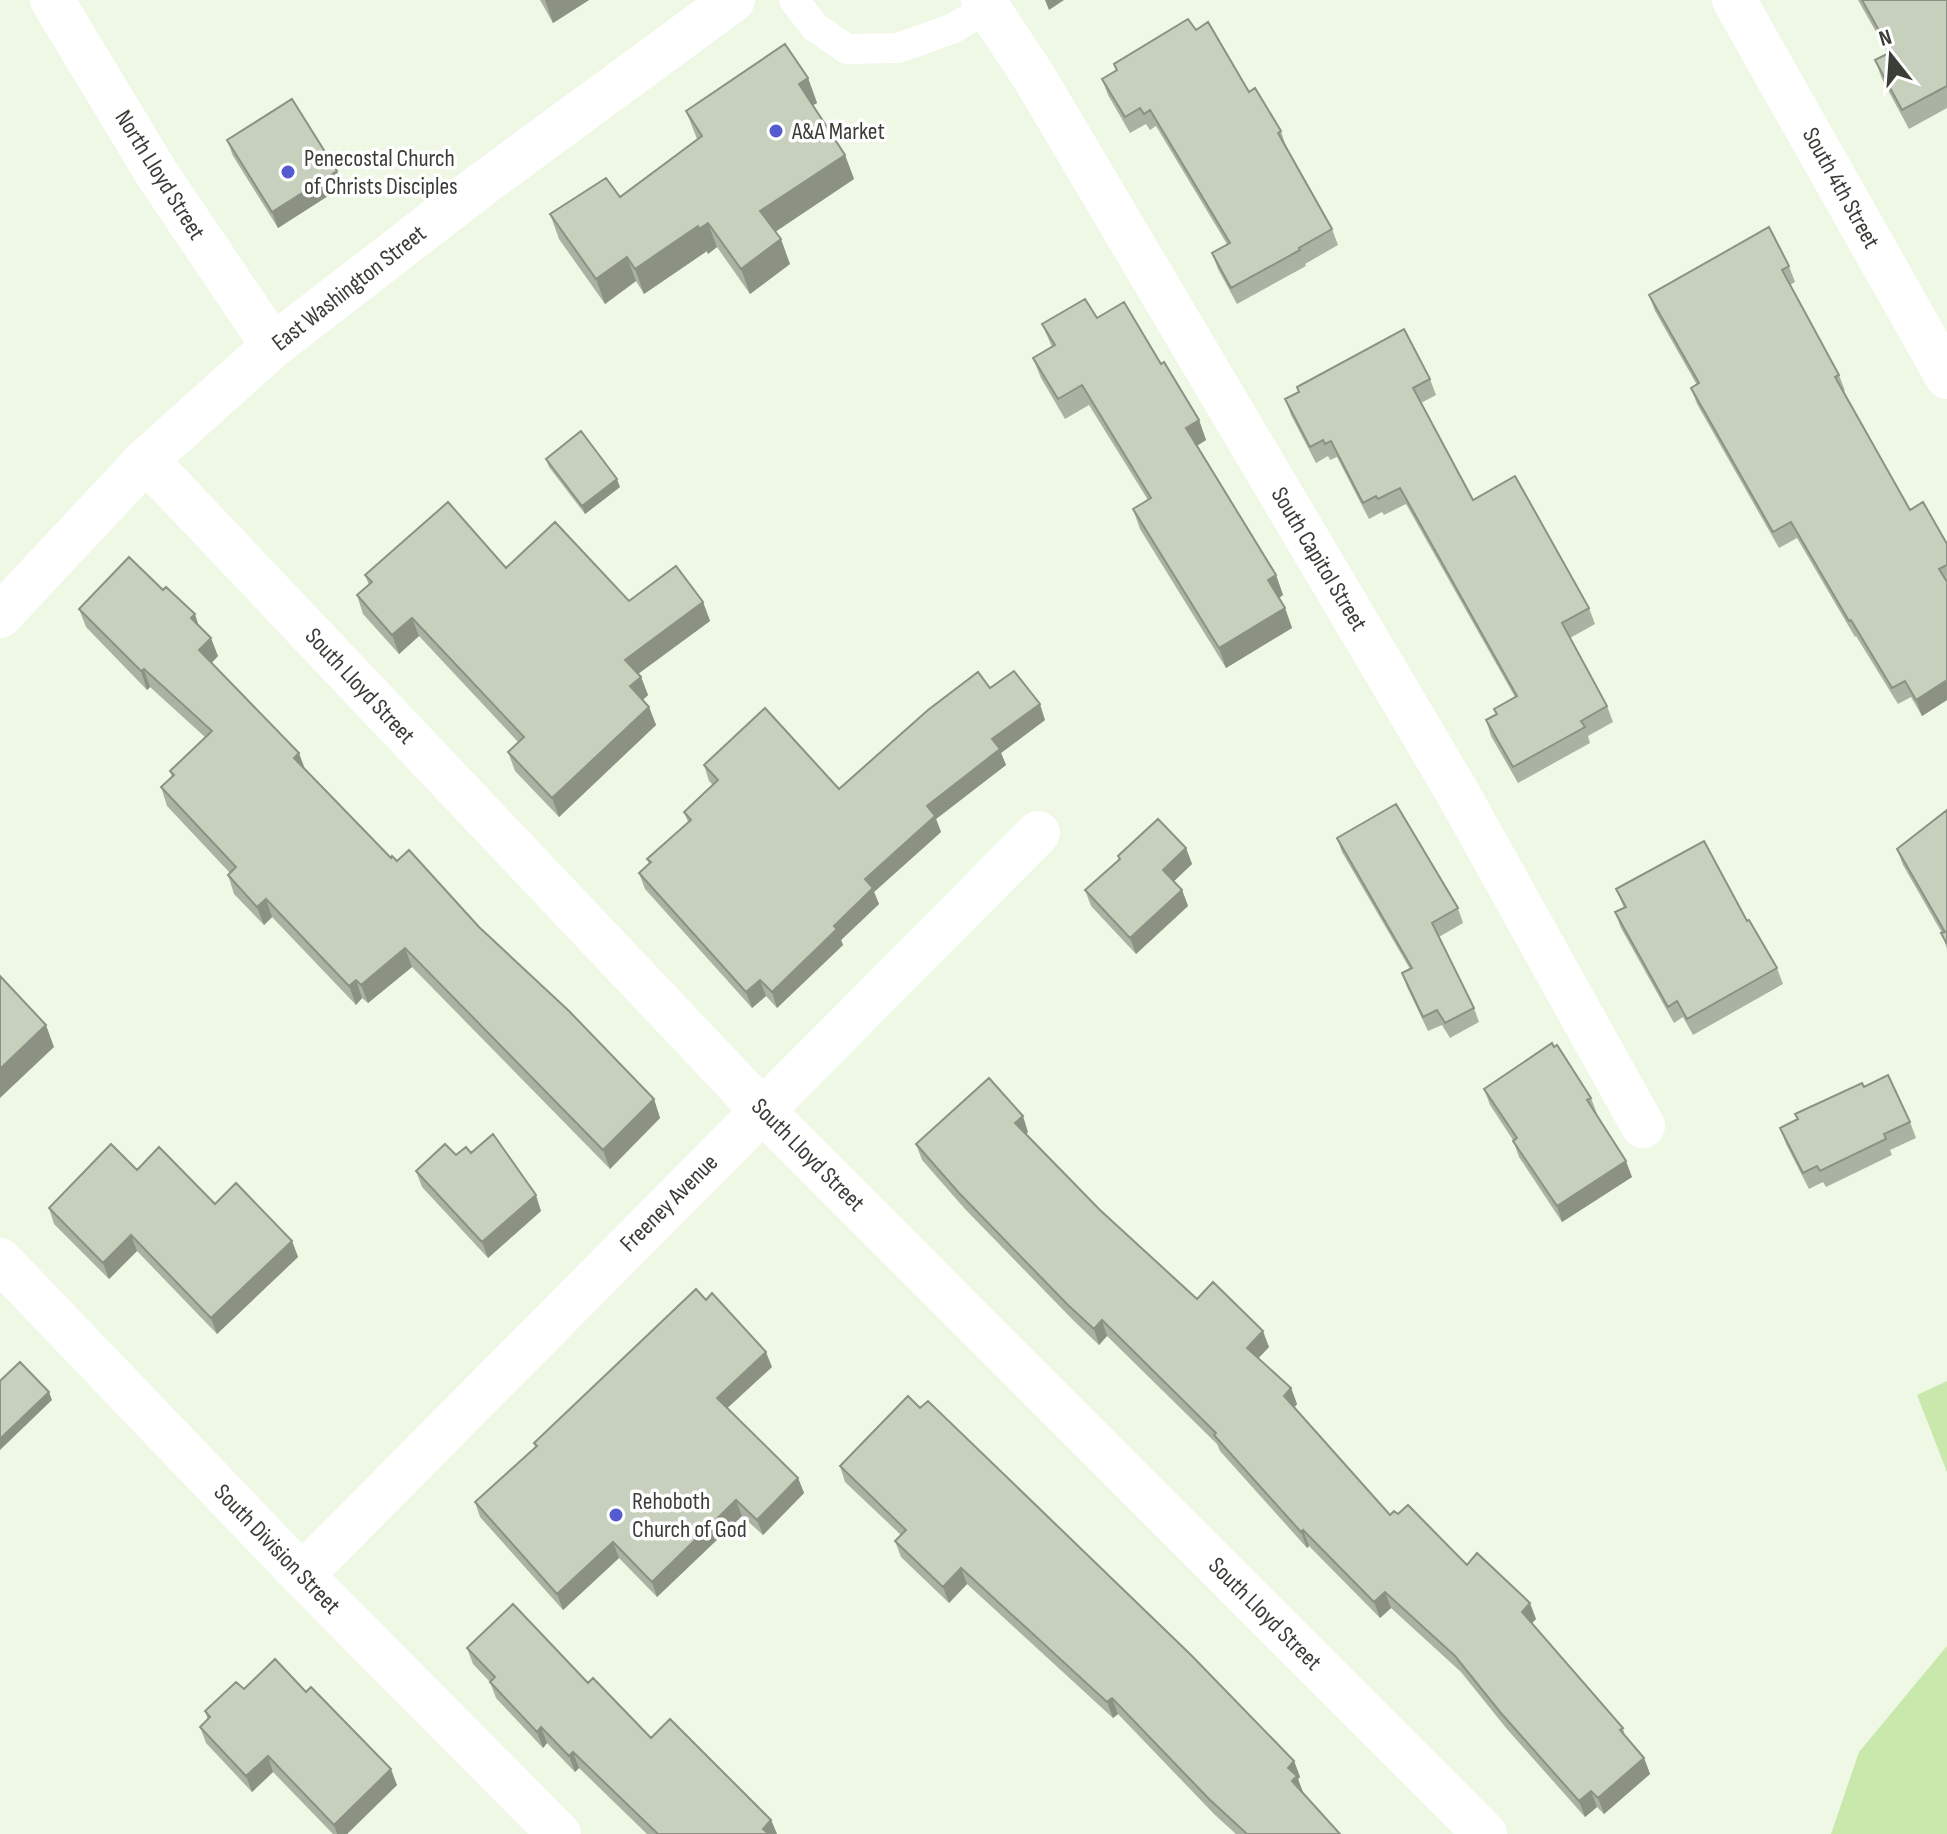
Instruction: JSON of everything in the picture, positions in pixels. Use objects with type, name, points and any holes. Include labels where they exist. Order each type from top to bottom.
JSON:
[{"type":"street","name":"North Lloyd Street","points":[[52,0],[157,174],[273,346]]},
{"type":"street","name":"East Washington Street","points":[[0,616],[146,460],[273,346],[484,183],[733,0]]},
{"type":"street","name":"South 4th Street","points":[[1734,0],[1947,377]]},
{"type":"street","name":"South Capitol Street","points":[[985,4],[1034,77],[1456,790],[1643,1126]]},
{"type":"street","name":"South Lloyd Street","points":[[146,460],[761,1109],[1485,1834]]},
{"type":"street","name":"Freeney Avenue","points":[[302,1575],[1038,833]]},
{"type":"street","name":"South Division Street","points":[[0,1260],[302,1575],[559,1834]]},
{"type":"lane","points":[[794,0],[815,27],[847,49],[898,48],[954,28],[985,4]]},
{"type":"green space","points":[[1947,1381],[1947,1472],[1917,1395]]},
{"type":"green space","points":[[1947,1646],[1947,1834],[1831,1834],[1859,1752]]},
{"type":"building","points":[[1862,0],[1947,0],[1947,86],[1902,110],[1875,60],[1891,52]]},
{"type":"building","points":[[1188,19],[1196,30],[1208,22],[1249,92],[1255,88],[1332,229],[1231,288],[1212,253],[1230,243],[1150,110],[1144,114],[1140,108],[1125,117],[1102,79],[1117,70],[1114,64]]},
{"type":"building","points":[[785,44],[808,78],[799,84],[845,155],[760,211],[781,239],[741,269],[708,223],[699,229],[698,226],[635,269],[627,257],[596,279],[550,214],[606,178],[620,197],[702,136],[686,111]]},
{"type":"building","name":"Penecostal Church of Christs Disciples","points":[[292,99],[337,171],[272,212],[227,140]]},
{"type":"building","points":[[1769,227],[1789,266],[1782,270],[1839,375],[1835,377],[1910,510],[1923,502],[1947,544],[1947,565],[1939,569],[1947,582],[1947,680],[1916,700],[1905,681],[1892,688],[1791,522],[1773,532],[1691,388],[1699,383],[1649,295]]},
{"type":"building","points":[[1085,299],[1097,318],[1124,302],[1199,420],[1186,428],[1276,575],[1268,580],[1285,608],[1219,648],[1133,509],[1151,498],[1082,385],[1058,399],[1033,358],[1055,345],[1042,324]]},
{"type":"building","points":[[1404,329],[1430,379],[1413,388],[1473,500],[1515,476],[1589,608],[1562,623],[1607,706],[1581,721],[1585,727],[1513,767],[1486,720],[1497,714],[1494,709],[1517,696],[1400,488],[1363,503],[1331,441],[1325,444],[1323,440],[1310,447],[1285,399],[1299,392],[1297,387]]},
{"type":"building","points":[[581,431],[617,479],[582,506],[546,459]]},
{"type":"building","points":[[448,502],[506,568],[555,522],[629,601],[676,566],[703,602],[625,660],[641,677],[630,686],[649,707],[552,798],[508,752],[524,737],[412,618],[392,635],[357,595],[372,582],[365,575]]},
{"type":"building","points":[[129,557],[163,590],[166,587],[195,614],[191,618],[211,638],[199,650],[299,753],[294,758],[391,858],[397,861],[409,850],[479,927],[569,1011],[654,1099],[603,1150],[405,948],[361,985],[356,980],[349,986],[266,899],[257,907],[228,875],[236,867],[161,787],[174,775],[170,771],[212,731],[144,669],[141,671],[79,609]]},
{"type":"building","points":[[1014,671],[1040,704],[992,739],[1000,749],[927,806],[935,816],[865,879],[873,888],[834,926],[837,929],[772,992],[760,980],[746,992],[639,873],[651,862],[647,859],[691,820],[684,812],[718,780],[704,765],[765,708],[839,789],[928,710],[978,672],[990,688]]},
{"type":"building","points":[[1396,804],[1458,908],[1432,923],[1474,1008],[1445,1023],[1437,1010],[1423,1017],[1402,973],[1412,968],[1337,838]]},
{"type":"building","points":[[1947,810],[1947,944],[1941,933],[1945,932],[1897,849]]},
{"type":"building","points":[[1158,819],[1186,848],[1163,870],[1182,890],[1130,938],[1085,890]]},
{"type":"building","points":[[1704,841],[1747,921],[1777,968],[1687,1019],[1677,1001],[1668,1007],[1615,912],[1626,907],[1616,889]]},
{"type":"building","points":[[0,976],[46,1025],[0,1069]]},
{"type":"building","points":[[1552,1043],[1554,1047],[1557,1045],[1591,1098],[1587,1100],[1626,1161],[1557,1206],[1513,1141],[1517,1138],[1484,1089]]},
{"type":"building","points":[[1888,1075],[1910,1122],[1884,1134],[1886,1139],[1820,1171],[1817,1166],[1803,1173],[1780,1128],[1798,1119],[1795,1114],[1862,1083],[1864,1087]]},
{"type":"building","points":[[989,1078],[1023,1116],[1015,1123],[1100,1210],[1197,1299],[1213,1282],[1263,1331],[1247,1348],[1291,1388],[1284,1396],[1390,1515],[1394,1511],[1398,1514],[1408,1505],[1467,1565],[1477,1553],[1530,1603],[1522,1612],[1623,1728],[1620,1730],[1644,1758],[1598,1798],[1591,1791],[1579,1801],[1455,1656],[1385,1592],[1374,1602],[1303,1530],[1301,1532],[1214,1435],[1216,1433],[1102,1320],[1094,1329],[959,1193],[916,1144]]},
{"type":"building","points":[[493,1134],[536,1195],[482,1242],[416,1171],[445,1144],[456,1155],[466,1147],[471,1153]]},
{"type":"building","points":[[111,1144],[137,1170],[159,1147],[215,1204],[236,1183],[292,1241],[211,1318],[131,1235],[103,1263],[49,1208]]},
{"type":"building","points":[[696,1289],[706,1300],[712,1293],[766,1352],[717,1398],[798,1478],[757,1520],[736,1500],[652,1582],[613,1542],[557,1594],[475,1502],[537,1446],[534,1443]]},
{"type":"building","points":[[20,1362],[49,1392],[0,1439],[0,1381]]},
{"type":"building","points":[[908,1396],[920,1408],[928,1401],[1191,1655],[1294,1761],[1288,1768],[1297,1776],[1292,1781],[1340,1834],[1247,1834],[1112,1698],[1107,1702],[961,1568],[943,1587],[895,1541],[906,1530],[840,1466]]},
{"type":"building","points":[[513,1604],[588,1683],[593,1678],[651,1738],[670,1719],[771,1820],[763,1829],[769,1834],[658,1834],[573,1752],[569,1756],[541,1727],[537,1732],[490,1682],[495,1677],[467,1648]]},
{"type":"building","points":[[275,1659],[306,1692],[311,1687],[391,1769],[334,1825],[268,1756],[246,1776],[200,1727],[210,1717],[205,1711],[236,1682],[244,1689]]},
{"type":"place","name":"A&A Market","points":[[776,131]]},
{"type":"place","name":"Penecostal Church of Christs Disciples","points":[[288,172]]},
{"type":"place","name":"Rehoboth Church of God","points":[[616,1515]]}]
